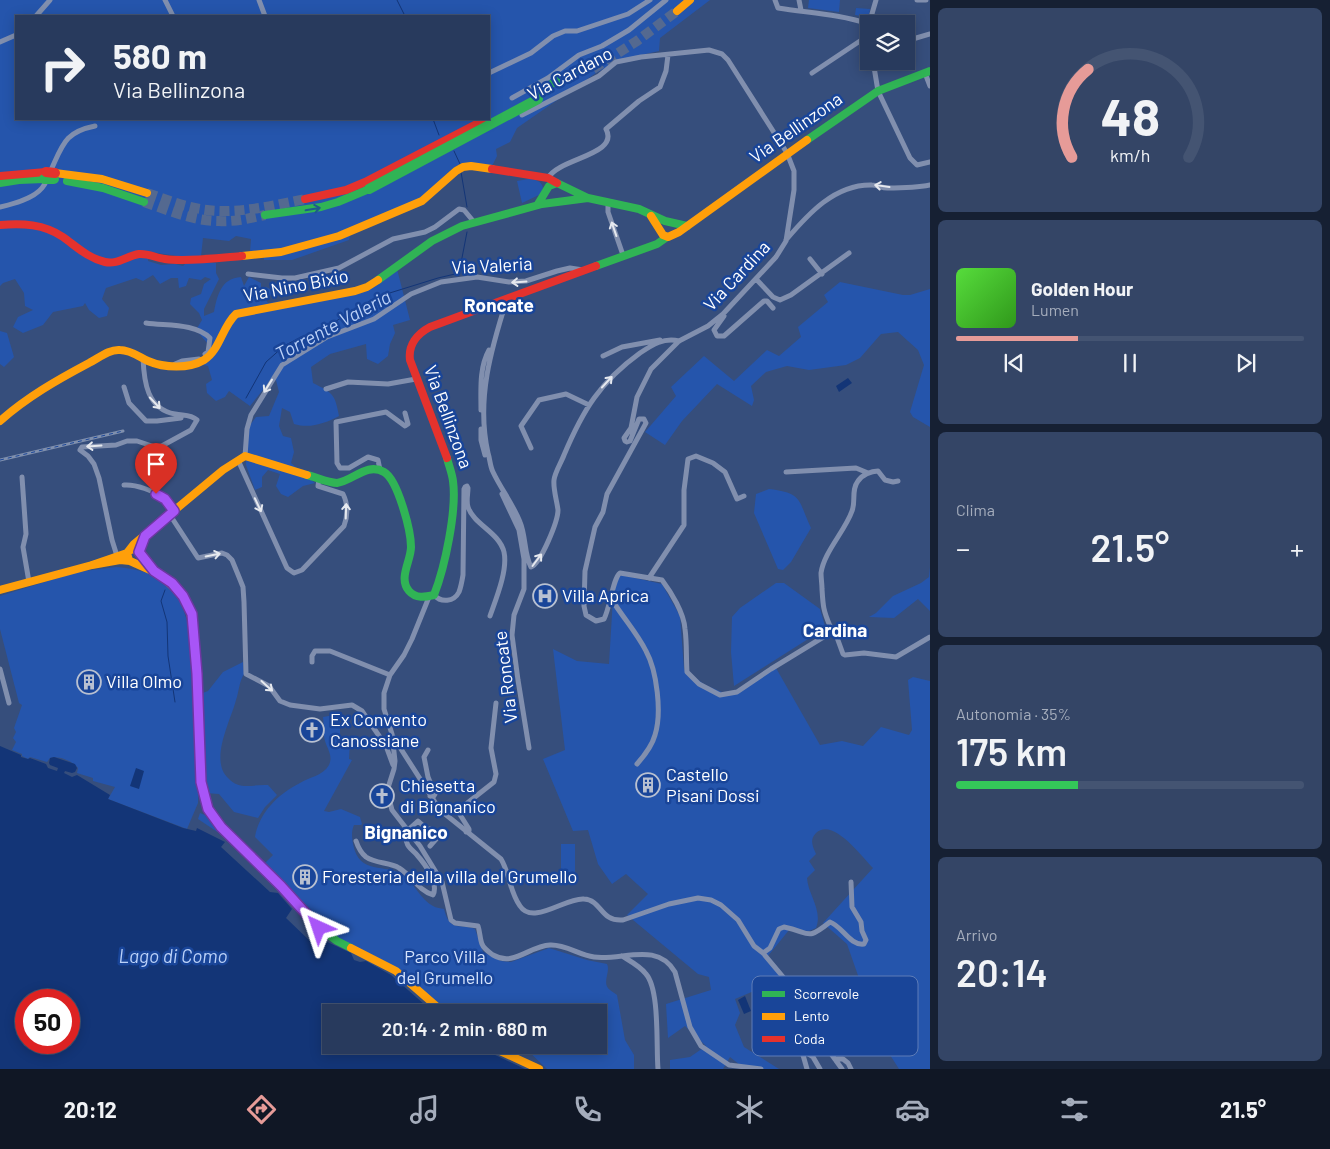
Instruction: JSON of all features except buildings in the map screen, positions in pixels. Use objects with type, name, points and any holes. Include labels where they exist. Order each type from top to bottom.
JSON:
[{"type":"main road","points":[[674,4],[690,0]]},
{"type":"main road","points":[[305,199],[367,185],[592,66]]},
{"type":"main road","name":"Via Bellinzona","points":[[432,596],[439,587],[443,566],[454,498],[454,480],[416,379],[409,355],[413,342],[421,332],[430,327],[647,247],[666,229],[679,232],[787,153],[878,91],[927,72]]},
{"type":"main road","points":[[490,117],[536,96]]},
{"type":"main road","points":[[265,215],[320,208],[338,202],[483,120]]},
{"type":"main road","points":[[0,225],[19,223],[51,230],[89,257],[105,262],[118,261],[138,254],[147,254],[165,259],[214,258],[280,252],[339,236],[422,201],[456,171],[463,167],[471,166],[552,181],[588,198],[639,209],[651,216],[666,229]]},
{"type":"main road","points":[[0,176],[102,179],[146,198]]},
{"type":"main road","points":[[0,184],[50,176]]},
{"type":"main road","points":[[538,204],[552,184],[552,181]]},
{"type":"main road","points":[[548,190],[549,197],[558,200],[565,193],[552,181]]},
{"type":"main road","name":"Via Nino Bixio","points":[[0,421],[9,412],[34,395],[113,350],[126,350],[153,364],[170,366],[191,365],[206,360],[213,352],[228,322],[236,314],[346,293],[367,287],[450,231],[474,222],[538,204],[558,200],[588,198]]},
{"type":"main road","points":[[0,590],[133,555],[145,536],[223,470],[242,458],[335,483],[343,482],[364,471],[380,470],[386,472],[393,482],[410,537],[411,549],[404,578],[406,586],[414,596],[423,598],[432,596]]},
{"type":"main road","points":[[92,565],[117,556],[133,555],[172,583],[183,596],[192,614],[201,782],[207,806],[221,827],[281,886],[319,928],[336,941],[396,971],[434,1004]]},
{"type":"main road","points":[[506,1054],[539,1069]]},
{"type":"street","points":[[37,15],[50,0]]},
{"type":"street","points":[[165,0],[172,15]]},
{"type":"street","points":[[259,0],[265,15]]},
{"type":"street","name":"Via Cardano","points":[[490,73],[532,53],[553,36],[577,31],[628,14],[650,0]]},
{"type":"street","points":[[775,0],[778,8],[801,10],[860,21]]},
{"type":"street","points":[[799,0],[801,10]]},
{"type":"street","points":[[872,15],[876,0]]},
{"type":"street","points":[[917,0],[926,0]]},
{"type":"street","name":"Via Cardano","points":[[512,98],[548,78],[579,55],[602,46],[674,4]]},
{"type":"street","points":[[915,38],[930,34]]},
{"type":"street","points":[[0,42],[15,35]]},
{"type":"street","points":[[812,73],[860,41]]},
{"type":"street","name":"Via Cardano","points":[[522,115],[599,76],[616,62],[642,57],[709,50],[722,54],[728,60],[787,153]]},
{"type":"street","points":[[552,181],[551,174],[562,165],[593,153],[602,147],[607,141],[608,134],[606,129],[639,101],[660,87],[666,71],[668,55]]},
{"type":"street","points":[[874,70],[878,91],[910,158],[917,165],[930,162]]},
{"type":"street","points":[[927,72],[930,86]]},
{"type":"street","points":[[0,207],[28,197],[42,188],[62,147],[72,134],[95,126]]},
{"type":"street","name":"Via Cardina","points":[[679,341],[708,326],[723,314],[776,257],[786,241],[795,178],[787,153]]},
{"type":"street","points":[[786,241],[803,220],[828,199],[845,188],[873,185],[885,188],[930,185]]},
{"type":"street","points":[[608,202],[608,212],[623,255]]},
{"type":"street","points":[[248,274],[288,278],[339,268],[393,239],[430,229],[459,209],[464,210],[474,222]]},
{"type":"street","points":[[756,280],[773,297],[780,300],[791,295],[822,274],[849,253]]},
{"type":"street","points":[[810,259],[822,274]]},
{"type":"street","name":"Via Valeria","points":[[242,458],[251,415],[282,364],[327,338],[374,319],[411,294],[441,282],[477,277],[509,282],[526,281],[570,268],[583,270]]},
{"type":"street","points":[[741,294],[716,326],[714,330],[716,336],[724,336],[764,301],[767,301],[773,308]]},
{"type":"street","points":[[499,324],[499,310],[502,301]]},
{"type":"street","points":[[502,301],[499,324],[486,374],[485,439],[492,470],[514,507],[523,528],[531,567],[540,559],[558,512],[554,480],[574,432],[589,405],[604,384],[622,366],[646,349],[663,340]]},
{"type":"street","points":[[146,323],[192,328],[204,332],[210,338],[208,352],[199,359],[182,361],[170,366]]},
{"type":"street","points":[[603,356],[622,347],[671,339],[679,341]]},
{"type":"street","points":[[679,341],[651,369],[637,397],[631,428],[624,438],[625,441],[630,441],[640,419],[645,419],[646,424],[607,494],[603,512],[594,527],[585,571],[584,606],[586,615],[596,621],[604,619],[611,601],[616,575],[620,573],[662,580],[681,614],[685,627],[687,672],[699,684],[720,695],[737,692],[748,686],[770,669],[830,633],[832,629]]},
{"type":"street","name":"Via Roncate","points":[[492,346],[484,359],[481,376],[481,440],[490,472],[510,508],[519,530],[524,559],[524,589],[516,610],[512,636],[530,748]]},
{"type":"street","points":[[143,358],[147,390],[154,404],[167,412],[194,418]]},
{"type":"street","points":[[326,389],[348,382],[388,384],[416,379]]},
{"type":"street","points":[[124,387],[129,403],[146,420],[157,422],[172,418],[194,418]]},
{"type":"street","points":[[531,448],[521,426],[539,400],[566,394],[589,405]]},
{"type":"street","points":[[380,470],[378,460],[368,457],[349,468],[340,468],[337,462],[336,422],[386,412],[405,426],[408,424],[405,413]]},
{"type":"street","points":[[117,556],[99,478],[94,464],[80,450],[82,447],[89,445],[116,445],[127,441],[137,441],[158,448],[191,430],[197,420],[194,418]]},
{"type":"street","points":[[649,578],[684,525],[684,490],[688,459],[696,456],[713,463],[726,472],[737,498],[744,496]]},
{"type":"street","points":[[242,458],[287,568],[294,573],[302,570],[344,526],[346,521],[346,501],[343,494],[318,486],[319,479]]},
{"type":"street","points":[[786,472],[856,468],[868,472],[878,471],[885,480],[898,481]]},
{"type":"street","points":[[868,472],[858,480],[854,488],[851,515],[827,558],[821,575],[823,609],[832,629],[836,632],[845,655],[864,653],[896,657],[930,637]]},
{"type":"street","points":[[22,477],[26,534],[23,547],[29,582]]},
{"type":"street","points":[[124,485],[130,484],[165,499],[198,558],[222,553],[232,560],[243,587],[246,674],[270,686],[280,701],[290,705],[320,709],[345,705],[357,706],[386,746],[394,769]]},
{"type":"street","points":[[490,616],[500,587],[505,560],[504,553],[498,540],[470,512],[467,502],[467,486],[464,487],[463,575],[460,588],[450,600],[443,601],[432,596],[404,655],[390,675],[384,693],[384,709],[392,734],[440,810],[501,859],[507,869],[520,907],[528,914],[536,914],[556,906],[584,899],[597,906],[608,918],[623,920],[683,900],[704,898],[720,905],[738,920],[754,946],[763,953],[781,976]]},
{"type":"street","points":[[611,601],[646,650],[651,662],[657,692],[658,713],[656,733],[650,747],[636,764]]},
{"type":"street","points":[[312,662],[312,656],[315,651],[330,651],[390,675]]},
{"type":"street","points":[[0,669],[9,703]]},
{"type":"street","points":[[0,695],[7,695]]},
{"type":"street","points":[[466,832],[470,830],[460,817],[461,808],[494,782],[496,774],[491,748],[496,703]]},
{"type":"street","points":[[392,734],[394,769],[387,791],[392,810],[420,846],[442,882],[451,920],[454,923],[478,926],[485,949],[503,959],[509,960],[553,945],[593,957],[652,954],[666,961],[675,972],[690,1027],[701,1046],[729,1065],[761,1069]]},
{"type":"street","points":[[428,750],[424,757],[428,777],[436,794],[433,797],[430,796]]},
{"type":"street","points":[[356,841],[368,859],[398,867],[407,874],[414,884],[433,895],[435,891],[434,884],[417,855],[407,843],[406,836],[408,831],[418,821],[427,829],[430,829],[438,838],[430,846]]},
{"type":"street","points":[[763,953],[770,948],[779,929],[784,927],[804,934],[816,934],[830,922],[835,924],[855,942],[864,944],[866,940],[861,922],[852,907],[851,882]]},
{"type":"street","points":[[621,956],[633,963],[649,978],[657,1016],[658,1069]]},
{"type":"street","points":[[803,1056],[807,1069]]},
{"type":"street","points":[[811,1056],[820,1069]]},
{"type":"street","points":[[834,1056],[842,1069]]},
{"type":"street","points":[[836,1059],[843,1058],[851,1069]]},
{"type":"green space","points":[[0,0],[710,0],[660,38],[659,51],[623,59],[596,73],[517,128],[510,142],[496,149],[497,156],[491,168],[468,163],[455,167],[423,198],[393,213],[352,229],[349,240],[292,260],[264,260],[263,252],[250,252],[251,239],[236,236],[229,241],[203,238],[201,256],[184,257],[150,252],[148,261],[161,265],[175,264],[183,266],[188,261],[216,263],[216,273],[219,279],[204,309],[204,316],[214,312],[221,289],[224,284],[234,278],[241,277],[244,286],[249,277],[261,283],[261,289],[266,287],[272,290],[270,297],[265,298],[268,303],[344,291],[367,284],[396,265],[410,320],[393,325],[395,333],[390,344],[388,356],[378,364],[367,359],[366,344],[330,354],[311,367],[313,383],[329,392],[336,403],[339,416],[334,419],[306,426],[294,424],[290,412],[282,408],[279,426],[283,436],[291,438],[294,452],[291,463],[315,483],[303,486],[288,497],[281,494],[276,486],[280,474],[268,470],[262,477],[262,487],[255,490],[246,465],[247,429],[256,417],[269,416],[279,392],[276,380],[270,381],[250,406],[229,391],[225,397],[216,401],[207,393],[206,384],[212,380],[208,366],[204,365],[208,344],[196,330],[202,320],[199,313],[190,304],[191,298],[201,294],[204,284],[211,279],[205,277],[201,280],[189,278],[186,286],[179,288],[178,278],[171,278],[160,284],[153,275],[143,281],[136,278],[106,288],[102,299],[109,308],[107,316],[99,318],[89,310],[85,303],[83,306],[53,312],[43,325],[23,333],[13,327],[18,317],[33,310],[25,306],[24,293],[15,279],[0,286]]},
{"type":"green space","points":[[809,0],[840,0],[839,12],[808,8]]},
{"type":"green space","points":[[856,8],[870,9],[869,15],[855,15]]},
{"type":"green space","points":[[528,179],[538,181],[543,188],[541,194],[522,203],[517,181]]},
{"type":"green space","points":[[840,282],[903,295],[910,295],[930,289],[930,427],[913,417],[910,412],[924,365],[918,350],[898,332],[881,334],[860,358],[846,365],[809,370],[787,366],[766,372],[751,386],[754,400],[752,406],[717,384],[682,421],[665,445],[645,432],[676,396],[671,387],[704,356],[734,381],[767,350],[779,356],[801,337],[798,327],[828,302],[824,295]]},
{"type":"green space","points":[[0,331],[7,333],[14,357],[4,367],[0,364]]},
{"type":"green space","points":[[769,489],[789,493],[794,496],[801,505],[811,528],[791,562],[783,570],[778,569],[754,513],[756,494]]},
{"type":"green space","points":[[116,567],[145,572],[166,583],[180,601],[185,614],[189,629],[199,784],[198,803],[187,829],[108,799],[115,787],[93,781],[93,778],[77,773],[78,768],[76,765],[69,761],[57,757],[50,758],[47,762],[30,757],[28,759],[12,750],[16,742],[13,738],[16,732],[14,728],[22,705],[19,703],[0,629],[0,596],[77,572]]},
{"type":"green space","points":[[930,567],[930,611],[918,599],[894,618],[869,617],[876,613],[893,596],[921,583],[929,577]]},
{"type":"green space","points":[[622,575],[662,584],[680,616],[684,669],[705,685],[729,695],[776,668],[820,745],[842,741],[863,746],[881,727],[909,735],[912,730],[908,680],[913,677],[930,681],[930,1069],[899,1069],[891,1056],[918,1056],[918,976],[858,976],[847,944],[823,923],[873,868],[847,840],[831,830],[823,829],[816,833],[813,838],[812,844],[816,854],[809,861],[815,870],[807,878],[818,915],[816,928],[809,931],[789,930],[768,956],[785,976],[752,976],[752,992],[735,999],[740,1013],[735,1025],[744,1047],[752,1052],[752,1056],[758,1056],[779,1069],[745,1069],[730,1057],[723,1069],[670,1069],[670,1060],[690,1057],[706,1046],[685,1026],[668,1038],[666,1004],[711,990],[709,977],[698,974],[627,915],[648,894],[626,874],[612,884],[598,864],[588,830],[573,831],[543,759],[565,750],[553,649],[577,661],[609,664],[614,581]]},
{"type":"green space","points":[[776,583],[784,583],[820,609],[825,626],[816,634],[734,686],[731,652],[732,617],[740,608]]},
{"type":"green space","points":[[243,662],[244,674],[223,740],[221,761],[223,770],[233,782],[242,786],[268,785],[277,795],[265,807],[258,818],[234,812],[219,794],[205,793],[203,782],[200,694],[208,691],[223,672]]},
{"type":"green space","name":"Parco Villa del Grumello","points":[[340,714],[340,741],[350,742],[349,759],[352,760],[324,811],[329,812],[341,809],[360,817],[362,824],[354,825],[352,834],[356,854],[361,861],[367,865],[403,875],[429,903],[444,909],[446,917],[452,924],[475,929],[483,952],[501,961],[511,962],[549,948],[607,964],[606,984],[617,995],[625,1040],[634,1055],[634,1069],[547,1069],[531,1054],[607,1054],[607,1004],[439,1004],[411,980],[338,938],[321,926],[264,864],[273,855],[255,837],[265,812],[292,787],[320,774],[329,765],[330,754],[325,740],[323,717]]},
{"type":"green space","points":[[200,813],[205,815],[222,835],[198,819]]},
{"type":"green space","points":[[561,844],[575,844],[575,872],[561,872]]},
{"type":"water","points":[[848,378],[852,383],[839,392],[836,386]]},
{"type":"water","name":"Lago di Como","points":[[0,746],[21,755],[21,757],[46,764],[48,768],[57,771],[58,768],[50,765],[50,758],[54,757],[75,764],[77,768],[75,772],[65,771],[64,773],[72,777],[77,775],[110,795],[108,799],[183,828],[196,831],[197,828],[225,842],[221,847],[270,892],[278,893],[292,909],[286,918],[311,942],[321,939],[351,953],[354,960],[366,961],[391,975],[424,1004],[322,1004],[322,1054],[493,1054],[525,1069],[0,1069]]},
{"type":"water","points":[[136,768],[144,771],[139,789],[130,786]]},
{"type":"water","points":[[745,996],[751,1011],[744,1014],[738,1000]]},
{"type":"waterway","points":[[397,0],[404,15]]},
{"type":"waterway","points":[[433,120],[439,135]]},
{"type":"waterway","points":[[454,151],[460,164]]},
{"type":"waterway","points":[[461,172],[467,207]]},
{"type":"waterway","name":"Torrente Valeria","points":[[246,398],[266,362],[284,346],[301,337],[328,327],[349,312],[380,296],[455,274],[461,263],[467,232]]},
{"type":"waterway","points":[[165,590],[161,601],[167,622],[168,656],[175,702]]},
{"type":"tunnel","points":[[593,69],[637,41],[677,11]]},
{"type":"tunnel","points":[[147,193],[187,206],[213,211],[253,209],[305,199]]},
{"type":"tunnel","points":[[144,202],[209,221],[242,220],[265,215]]},
{"type":"railway","points":[[0,460],[123,431]]},
{"type":"traffic: fast","points":[[535,93],[590,63]]},
{"type":"traffic: fast","points":[[807,140],[878,91],[930,71]]},
{"type":"traffic: fast","points":[[369,189],[538,99]]},
{"type":"traffic: fast","points":[[0,183],[44,179]]},
{"type":"traffic: fast","points":[[44,179],[54,179]]},
{"type":"traffic: fast","points":[[67,181],[103,188],[144,202]]},
{"type":"traffic: fast","points":[[538,204],[549,186],[557,183],[588,198],[639,209],[665,221],[687,226]]},
{"type":"traffic: fast","points":[[265,215],[321,207],[369,189]]},
{"type":"traffic: fast","points":[[378,280],[432,241],[462,226],[542,204],[588,198]]},
{"type":"traffic: fast","points":[[596,266],[657,244],[667,237]]},
{"type":"traffic: fast","points":[[307,475],[337,483],[372,469],[384,472],[389,477],[403,506],[410,540],[411,547],[405,575],[406,586],[412,594],[421,597],[434,595],[446,554],[452,522],[454,493],[447,458]]},
{"type":"traffic: fast","points":[[198,726],[202,785],[214,818],[281,886],[319,928],[351,948]]},
{"type":"traffic: slow","points":[[677,11],[690,0]]},
{"type":"traffic: slow","points":[[651,216],[663,235],[668,237],[679,232],[807,140]]},
{"type":"traffic: slow","points":[[242,256],[281,252],[339,236],[422,201],[463,167],[471,166],[492,169]]},
{"type":"traffic: slow","points":[[55,173],[102,179],[147,193]]},
{"type":"traffic: slow","points":[[0,421],[43,389],[108,352],[124,350],[161,365],[191,365],[209,356],[227,325],[236,314],[355,291],[367,287],[378,280]]},
{"type":"traffic: slow","points":[[129,560],[127,553],[134,544],[223,470],[245,456],[307,475]]},
{"type":"traffic: slow","points":[[129,551],[137,550],[151,568]]},
{"type":"traffic: slow","points":[[0,590],[92,565],[127,553]]},
{"type":"traffic: slow","points":[[92,565],[120,560],[130,561],[159,574],[180,593],[189,609],[194,629],[198,726]]},
{"type":"traffic: slow","points":[[351,948],[396,971],[434,1004]]},
{"type":"traffic: slow","points":[[506,1054],[539,1069]]},
{"type":"traffic: jam","points":[[305,199],[346,190],[365,182],[484,120]]},
{"type":"traffic: jam","points":[[492,169],[548,178],[557,183]]},
{"type":"traffic: jam","points":[[0,176],[46,172]]},
{"type":"traffic: jam","points":[[46,172],[55,173]]},
{"type":"traffic: jam","points":[[0,225],[25,224],[48,229],[88,255],[109,263],[139,254],[183,260],[242,256]]},
{"type":"traffic: jam","points":[[447,458],[410,360],[410,349],[414,340],[430,327],[596,266]]},
{"type":"place","name":"Villa Aprica","points":[[545,596]]},
{"type":"place","name":"Villa Olmo","points":[[89,682]]},
{"type":"place","name":"Ex Convento Canossiane","points":[[312,730]]},
{"type":"place","name":"Castello Pisani Dossi","points":[[648,785]]},
{"type":"place","name":"Chiesetta di Bignanico","points":[[382,796]]},
{"type":"place","name":"Foresteria della villa del Grumello","points":[[305,877]]},
{"type":"district","name":"Roncate","points":[[499,305]]},
{"type":"district","name":"Cardina","points":[[835,630]]},
{"type":"district","name":"Bignanico","points":[[406,832]]},
{"type":"route","points":[[156,494],[165,499],[174,511],[145,536],[139,552],[154,571],[172,583],[183,596],[192,614],[197,674],[201,782],[208,809],[221,827],[281,886],[319,928]]}]
